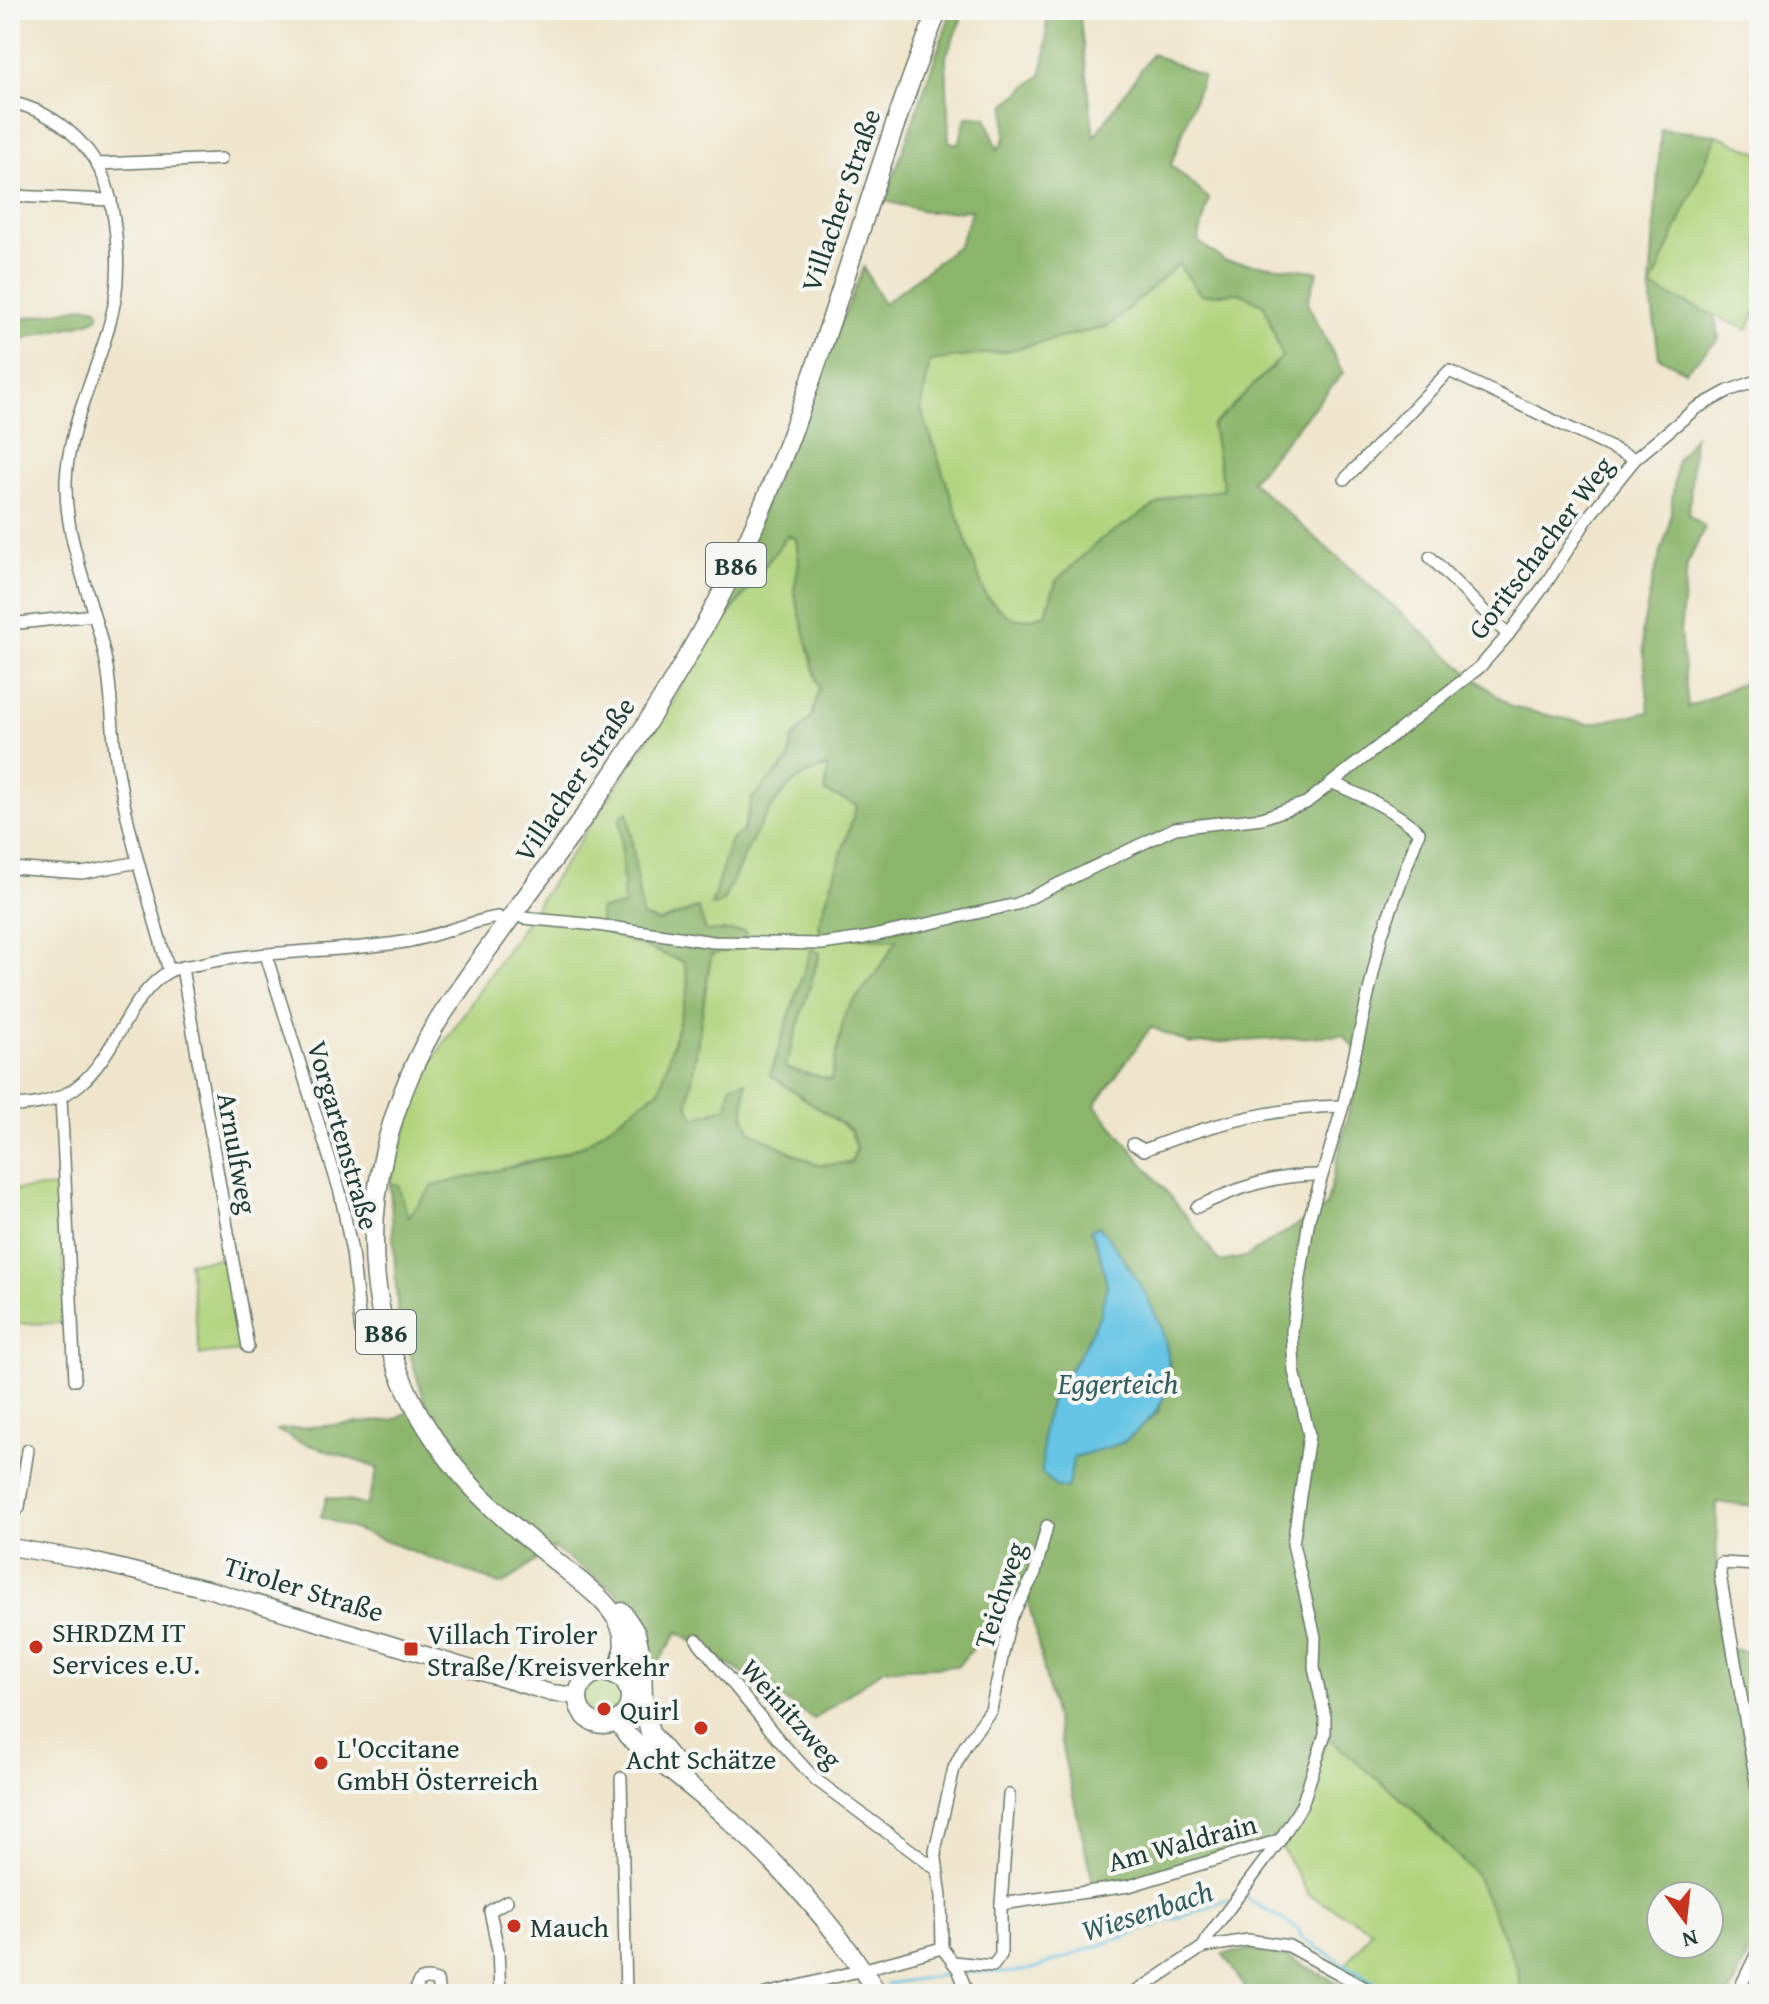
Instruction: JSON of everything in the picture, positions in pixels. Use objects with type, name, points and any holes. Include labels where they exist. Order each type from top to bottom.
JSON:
[{"type":"main road","name":"Villacher Straße","points":[[590,1589],[490,1506],[441,1451],[425,1428],[393,1362],[379,1302],[374,1244],[375,1208],[391,1125],[416,1060],[434,1027],[626,756],[705,624],[736,565],[771,485],[806,391],[890,138],[938,10]]},
{"type":"main road","name":"Tiroler Straße","points":[[10,1547],[154,1574],[551,1693],[578,1696]]},
{"type":"main road","name":"B86","points":[[617,1676],[625,1653],[623,1635],[618,1620],[590,1589],[599,1587],[612,1598],[636,1633],[642,1660],[643,1702],[650,1733],[688,1776],[692,1788]]},
{"type":"main road","points":[[602,1672],[617,1676],[624,1682],[629,1697],[626,1710],[617,1720],[604,1724],[592,1721],[582,1712],[578,1696],[583,1682],[602,1672]]},
{"type":"main road","name":"B86","points":[[617,1720],[628,1736],[692,1788],[799,1887],[878,1994]]},
{"type":"street","points":[[10,102],[26,105],[52,117],[80,139],[98,164],[111,200],[118,254],[115,299],[76,425],[66,476],[66,505],[71,536],[106,658],[117,765],[138,862],[169,971]]},
{"type":"street","points":[[98,164],[221,159]]},
{"type":"street","points":[[10,196],[111,200]]},
{"type":"street","points":[[1345,479],[1449,371],[1635,459]]},
{"type":"street","name":"Goritschacher Weg","points":[[523,918],[713,942],[822,944],[864,938],[1017,904],[1175,828],[1262,818],[1306,803],[1480,667],[1508,635],[1590,515],[1635,459],[1695,409],[1728,391],[1759,380]]},
{"type":"street","points":[[1430,557],[1508,635]]},
{"type":"street","points":[[10,624],[93,615]]},
{"type":"street","points":[[1133,1994],[1203,1947],[1302,1805],[1325,1734],[1325,1717],[1314,1668],[1315,1637],[1293,1544],[1309,1435],[1294,1371],[1292,1331],[1309,1219],[1343,1106],[1382,934],[1419,832],[1378,802],[1333,783]]},
{"type":"street","points":[[10,868],[82,873],[138,862]]},
{"type":"street","points":[[10,1106],[36,1106],[61,1098],[82,1084],[105,1056],[141,996],[169,971],[222,960],[352,949],[413,940],[498,917]]},
{"type":"street","name":"Vorgartenstraße","points":[[266,955],[340,1192],[352,1252],[361,1332]]},
{"type":"street","name":"Arnulfweg","points":[[182,968],[248,1347]]},
{"type":"street","points":[[61,1098],[75,1380]]},
{"type":"street","points":[[1133,1144],[1144,1150],[1200,1128],[1310,1106],[1343,1106]]},
{"type":"street","points":[[1197,1207],[1234,1189],[1293,1175],[1321,1175]]},
{"type":"street","points":[[10,1519],[19,1507],[28,1450]]},
{"type":"street","name":"Teichweg","points":[[942,1948],[941,1897],[935,1851],[954,1768],[965,1746],[991,1710],[1010,1620],[1035,1573],[1047,1526]]},
{"type":"street","points":[[1759,1565],[1721,1563],[1720,1575],[1759,1799]]},
{"type":"street","name":"Weinitzweg","points":[[697,1640],[815,1779],[936,1869]]},
{"type":"street","points":[[621,1778],[626,1994]]},
{"type":"street","points":[[958,1970],[993,1966],[1001,1955],[1001,1904],[1009,1795]]},
{"type":"street","name":"Am Waldrain","points":[[1001,1904],[1129,1886],[1280,1840]]},
{"type":"street","points":[[500,1994],[498,1950],[490,1911],[507,1901]]},
{"type":"street","points":[[1203,1947],[1248,1940],[1289,1946],[1376,1994]]},
{"type":"street","points":[[765,1994],[942,1948],[958,1970],[968,1994]]},
{"type":"street","points":[[1737,1994],[1759,1949]]},
{"type":"street","points":[[416,1994],[415,1987],[420,1980],[428,1978],[437,1981],[439,1994]]},
{"type":"green space","points":[[952,10],[965,10],[946,56],[949,142],[959,144],[966,117],[986,117],[998,150],[1005,138],[1006,104],[1041,75],[1046,55],[1047,10],[1079,10],[1094,137],[1152,54],[1203,76],[1171,165],[1209,199],[1198,241],[1225,261],[1318,271],[1307,303],[1343,373],[1251,481],[1511,707],[1589,724],[1649,712],[1642,632],[1653,578],[1669,527],[1677,460],[1694,436],[1689,515],[1705,527],[1687,565],[1680,633],[1688,707],[1759,676],[1759,1506],[1717,1503],[1716,1578],[1730,1649],[1759,1653],[1759,1703],[1739,1702],[1759,1823],[1759,1931],[1730,1994],[1520,1994],[1518,1968],[1476,1875],[1412,1808],[1326,1736],[1311,1800],[1278,1841],[1129,1885],[1094,1887],[1026,1592],[957,1666],[884,1669],[814,1719],[678,1632],[655,1668],[641,1629],[617,1592],[553,1548],[503,1585],[321,1517],[327,1497],[367,1505],[378,1468],[298,1441],[276,1430],[393,1420],[425,1402],[398,1316],[390,1184],[398,1185],[408,1217],[433,1186],[558,1155],[586,1144],[660,1089],[689,986],[684,962],[601,931],[600,909],[624,906],[620,817],[628,812],[642,917],[659,922],[698,908],[706,931],[745,931],[747,946],[711,955],[688,1105],[694,1118],[727,1107],[731,1085],[746,1082],[744,1116],[751,1132],[816,1165],[851,1163],[856,1149],[851,1130],[770,1075],[811,949],[820,953],[785,1068],[831,1080],[845,1013],[897,940],[821,936],[819,923],[857,805],[825,792],[828,767],[809,773],[791,785],[776,801],[751,842],[722,903],[711,906],[731,839],[744,831],[752,798],[789,761],[792,740],[812,716],[819,688],[794,591],[799,562],[796,539],[788,535],[726,618],[719,615],[864,267],[883,304],[959,245],[972,210],[929,212],[885,201]],"holes":[[[1178,264],[1201,295],[1241,293],[1264,305],[1282,357],[1212,426],[1224,490],[1169,497],[1100,540],[1056,581],[1046,614],[1026,619],[1012,618],[985,595],[921,409],[930,361],[1006,351],[1109,326]],[[1151,1027],[1191,1044],[1343,1035],[1362,1056],[1326,1207],[1245,1257],[1220,1262],[1095,1105]],[[1099,1226],[1127,1263],[1162,1327],[1171,1375],[1158,1412],[1124,1442],[1074,1457],[1053,1392],[1088,1342],[1105,1300],[1106,1272],[1091,1231]]]},
{"type":"green space","points":[[1661,129],[1717,135],[1651,288],[1714,315],[1719,339],[1685,371],[1659,357],[1650,288]]},
{"type":"green space","points":[[1717,135],[1759,153],[1759,305],[1748,330],[1650,288]]},
{"type":"green space","points":[[1178,264],[1201,295],[1241,293],[1264,305],[1282,357],[1212,426],[1224,490],[1169,497],[1100,540],[1056,581],[1046,614],[1026,619],[1012,618],[985,595],[921,409],[930,360],[1006,351],[1109,326]]},
{"type":"green space","points":[[87,306],[97,308],[100,314],[96,319],[10,344],[10,321]]},
{"type":"green space","points":[[789,534],[796,539],[799,562],[794,591],[820,688],[812,716],[792,740],[789,760],[752,798],[722,902],[751,842],[777,801],[792,784],[809,773],[829,767],[857,805],[819,923],[821,936],[898,939],[845,1013],[832,1080],[785,1068],[820,953],[770,1075],[851,1131],[856,1149],[851,1163],[817,1165],[751,1132],[744,1116],[745,1082],[727,1107],[694,1119],[688,1105],[711,955],[746,946],[745,931],[706,931],[697,908],[659,922],[642,917],[628,813],[620,817],[624,906],[684,963],[689,986],[660,1089],[586,1144],[558,1155],[519,1163],[407,1218],[398,1186],[390,1184],[422,1076],[671,705],[719,615],[727,618]]},
{"type":"green space","points":[[60,1187],[66,1323],[12,1324],[10,1190]]},
{"type":"green space","points":[[227,1258],[242,1351],[200,1355],[189,1262]]},
{"type":"green space","points":[[603,1677],[618,1683],[624,1698],[618,1713],[603,1719],[588,1713],[582,1698],[588,1683]]},
{"type":"green space","points":[[1325,1735],[1412,1808],[1476,1875],[1518,1968],[1520,1994],[1389,1994],[1344,1968],[1372,1930],[1309,1895],[1278,1841]]},
{"type":"green space","points":[[1252,1950],[1288,1957],[1358,1994],[1249,1994],[1223,1954]]},
{"type":"water","name":"Eggerteich","points":[[1099,1226],[1130,1269],[1159,1322],[1167,1350],[1169,1376],[1162,1401],[1131,1436],[1115,1445],[1074,1457],[1067,1489],[1055,1486],[1042,1473],[1043,1428],[1053,1392],[1078,1358],[1099,1317],[1107,1285],[1091,1230]]},
{"type":"waterway","name":"Wiesenbach","points":[[1240,1899],[1246,1898],[1297,1928],[1302,1938],[1394,1994]]},
{"type":"waterway","name":"Wiesenbach","points":[[964,1973],[1029,1970],[1228,1900]]},
{"type":"waterway","name":"Wiesenbach","points":[[887,1984],[956,1973]]},
{"type":"waterway","name":"Wiesenbach","points":[[826,1994],[860,1987]]},
{"type":"place","name":"SHRDZM IT Services e.U.","points":[[36,1647]]},
{"type":"place","name":"Villach Tiroler Straße/Kreisverkehr","points":[[411,1649]]},
{"type":"place","name":"Quirl","points":[[604,1709]]},
{"type":"place","name":"Acht Schätze","points":[[701,1728]]},
{"type":"place","name":"L'Occitane GmbH Österreich","points":[[321,1763]]},
{"type":"place","name":"Mauch","points":[[514,1926]]}]
